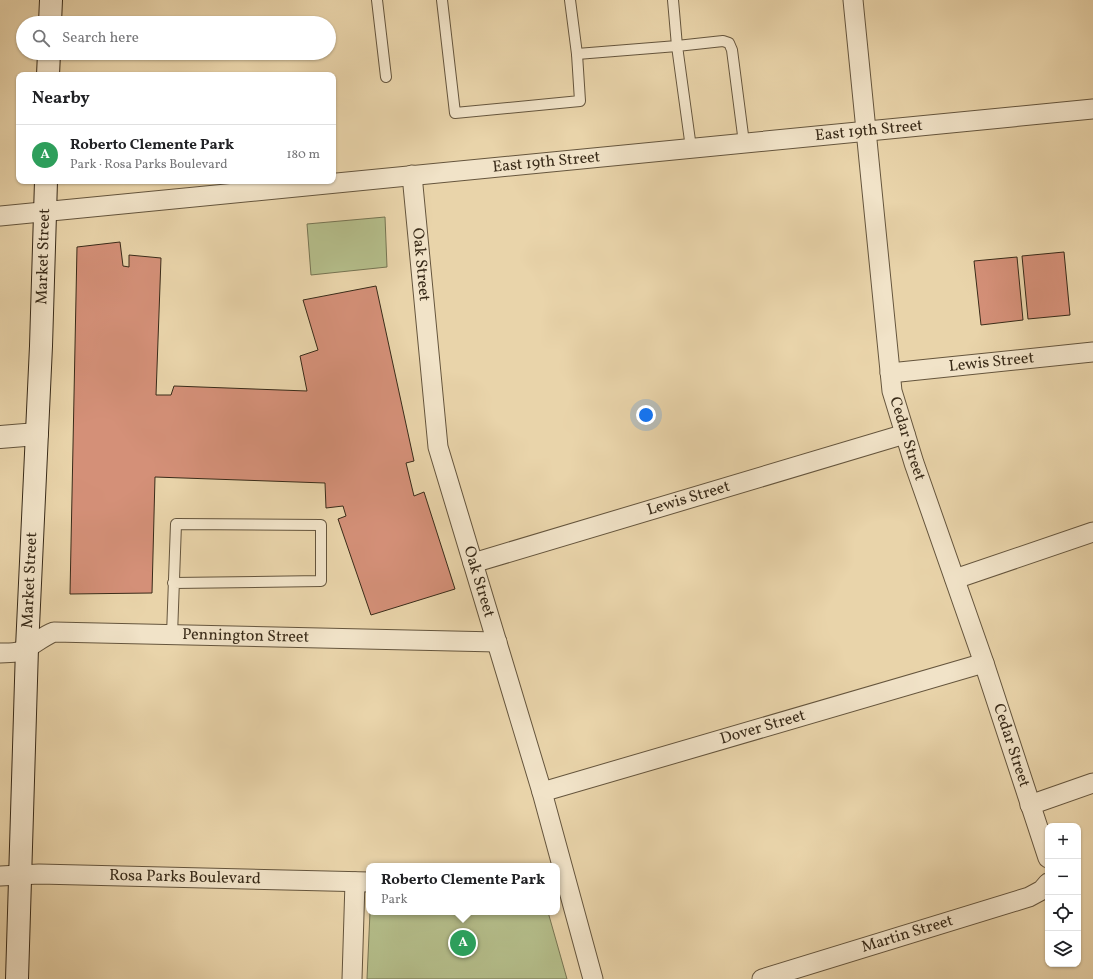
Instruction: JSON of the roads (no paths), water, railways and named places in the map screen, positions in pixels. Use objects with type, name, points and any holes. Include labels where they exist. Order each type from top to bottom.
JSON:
[{"type":"main road","points":[[50,16],[51,0]]},
{"type":"main road","points":[[48,72],[49,60]]},
{"type":"main road","name":"Market Street","points":[[17,979],[10,875],[27,648],[37,434],[46,184]]},
{"type":"main road","points":[[0,437],[37,434]]},
{"type":"street","name":"Cedar Street","points":[[853,0],[892,391],[905,434],[984,663],[1045,849]]},
{"type":"street","name":"East 19th Street","points":[[336,182],[1093,109]]},
{"type":"street","name":"Oak Street","points":[[412,175],[438,447],[542,792],[557,863]]},
{"type":"street","name":"East 19th Street","points":[[0,216],[320,184]]},
{"type":"street","name":"Lewis Street","points":[[890,373],[1093,352]]},
{"type":"street","name":"Lewis Street","points":[[473,563],[905,434]]},
{"type":"street","points":[[955,579],[1093,532]]},
{"type":"street","name":"Pennington Street","points":[[0,653],[16,652],[27,648],[42,636],[54,632],[497,642]]},
{"type":"street","name":"Dover Street","points":[[542,792],[984,663]]},
{"type":"street","points":[[1030,804],[1093,784]]},
{"type":"street","name":"Rosa Parks Boulevard","points":[[10,875],[362,882]]},
{"type":"street","points":[[352,979],[362,882]]},
{"type":"street","name":"Martin Street","points":[[762,979],[1030,897],[1045,886]]},
{"type":"street","name":"Oak Street","points":[[562,887],[593,979]]},
{"type":"lane","points":[[377,0],[386,78]]},
{"type":"lane","points":[[442,0],[455,114],[580,101],[577,54],[570,0]]},
{"type":"lane","points":[[673,0],[677,46],[691,148]]},
{"type":"lane","points":[[577,54],[723,41],[729,43],[732,50],[744,143]]},
{"type":"lane","points":[[172,635],[176,524],[321,525],[321,582],[174,583]]},
{"type":"place","name":"Roberto Clemente Park","points":[[463,943]]}]
